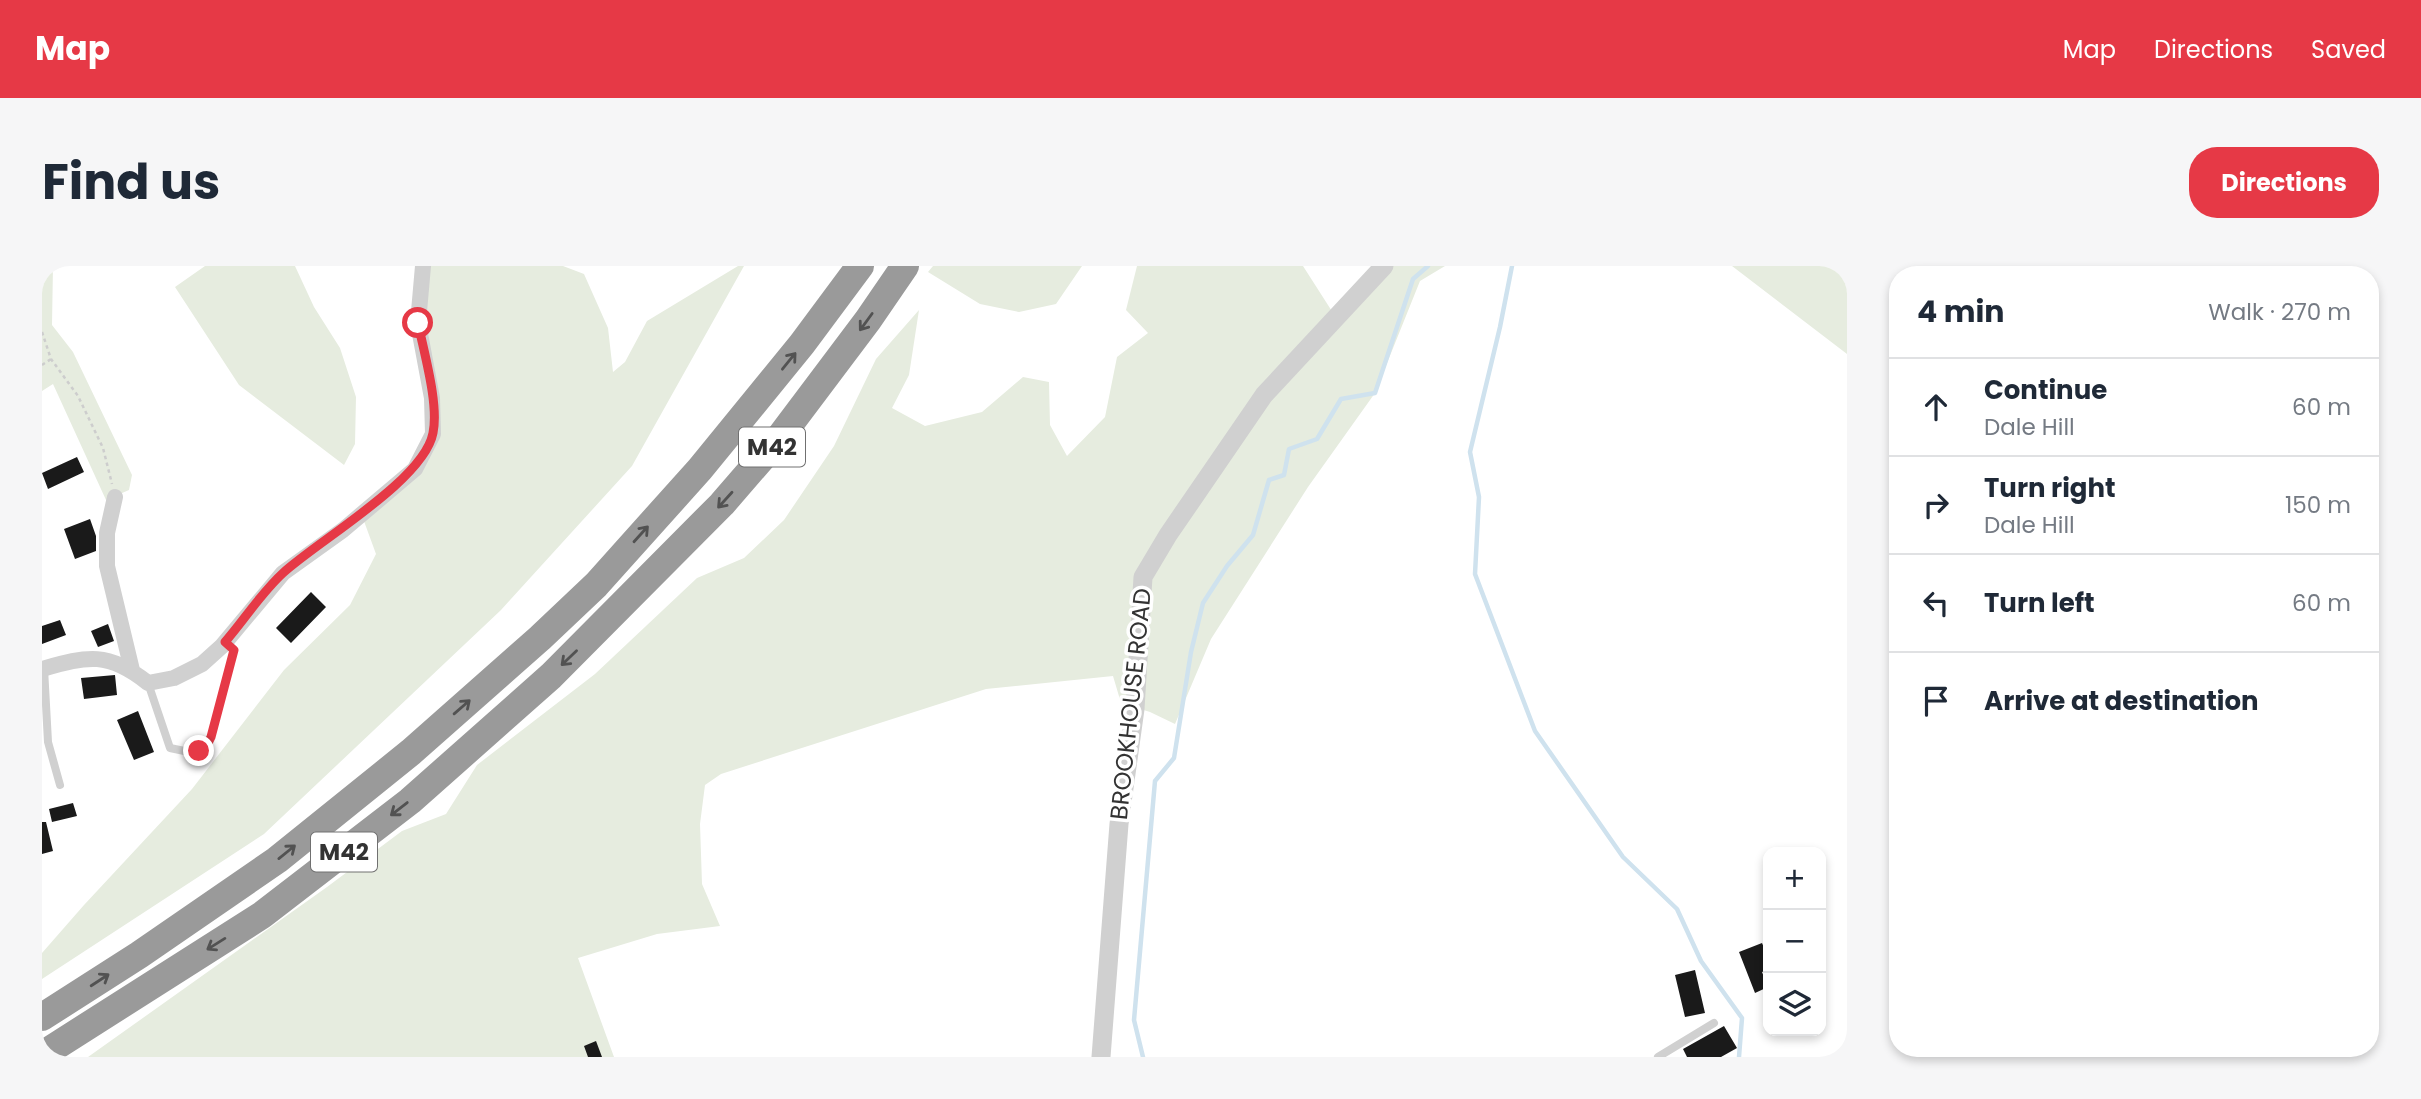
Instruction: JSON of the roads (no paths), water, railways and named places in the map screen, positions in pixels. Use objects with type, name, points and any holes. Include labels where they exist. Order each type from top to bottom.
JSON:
[{"type":"highway","name":"M42","points":[[42,1017],[139,955],[277,860],[411,752],[540,638],[596,585],[700,469],[802,344],[860,266]]},
{"type":"highway","name":"M42","points":[[42,1055],[262,915],[410,801],[551,676],[747,475],[804,405],[905,266]]},
{"type":"street","points":[[43,669],[70,661],[100,657],[132,670],[148,683],[174,678],[202,664],[225,642],[283,573],[342,530],[415,469],[433,434],[432,398],[418,323],[423,266]]},
{"type":"street","name":"BROOKHOUSE ROAD","points":[[1101,1057],[1119,824],[1135,709],[1143,577],[1168,535],[1264,395],[1384,266]]},
{"type":"street","points":[[115,497],[107,533],[107,566],[132,670]]},
{"type":"lane","points":[[43,669],[48,742],[60,785]]},
{"type":"lane","points":[[148,683],[170,748],[194,753],[206,747]]},
{"type":"lane","points":[[1658,1057],[1714,1023]]},
{"type":"waterway","points":[[1143,1057],[1134,1020],[1155,781],[1174,758],[1191,652],[1203,603],[1227,566],[1253,535],[1269,480],[1284,475],[1289,449],[1317,439],[1341,399],[1375,393],[1413,279],[1428,266]]},
{"type":"waterway","points":[[1512,266],[1470,452],[1479,497],[1475,574],[1535,731],[1623,857],[1677,909],[1701,961],[1742,1018],[1739,1057]]}]
